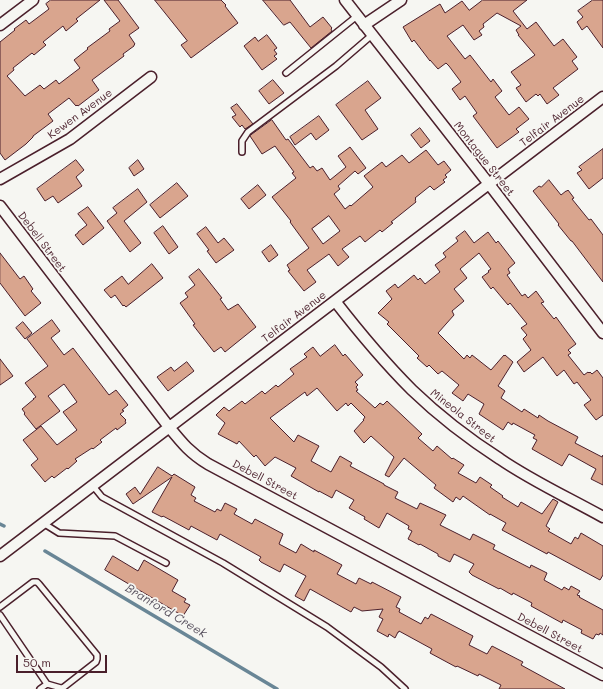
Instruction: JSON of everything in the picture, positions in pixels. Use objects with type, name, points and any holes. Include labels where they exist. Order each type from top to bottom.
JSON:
[{"type":"street","points":[[0,25],[33,0]]},
{"type":"street","name":"Montague Street","points":[[345,0],[603,333]]},
{"type":"street","points":[[364,25],[402,0]]},
{"type":"street","name":"Kewen Avenue","points":[[0,179],[70,139],[151,77]]},
{"type":"street","name":"Telfair Avenue","points":[[0,556],[603,97]]},
{"type":"street","name":"Debell Street","points":[[0,206],[182,444],[198,458],[603,675]]},
{"type":"street","name":"Mineola Street","points":[[335,301],[360,333],[396,374],[418,396],[446,420],[502,460],[603,517]]},
{"type":"lane","points":[[286,73],[357,16]]},
{"type":"lane","points":[[242,152],[242,141],[248,132],[336,66],[372,36]]},
{"type":"lane","points":[[93,486],[102,498],[223,563],[326,627],[381,667],[405,689]]},
{"type":"lane","points":[[44,523],[59,533],[115,536],[166,563]]},
{"type":"lane","points":[[0,607],[33,582],[36,582],[97,655],[96,662],[64,687],[61,688],[47,684],[0,615]]},
{"type":"lane","points":[[40,689],[47,684]]},
{"type":"building","points":[[51,0],[100,0],[76,19],[78,21],[66,31],[63,26],[43,42],[46,45],[34,55],[32,53],[13,68],[14,70],[7,76],[25,96],[40,85],[44,89],[56,80],[59,84],[80,68],[74,60],[120,21],[104,0],[118,0],[139,28],[129,35],[135,44],[123,54],[124,56],[92,80],[99,90],[78,106],[76,106],[69,98],[48,114],[53,121],[5,160],[0,153],[0,42],[26,20],[29,24],[49,9],[46,4]]},
{"type":"building","points":[[155,0],[221,0],[238,23],[191,58],[181,45],[187,41]]},
{"type":"building","points":[[263,0],[290,0],[310,27],[323,17],[332,28],[332,31],[311,48],[290,22],[284,25]]},
{"type":"building","points":[[483,0],[527,0],[513,11],[527,29],[536,22],[554,46],[563,39],[577,57],[572,61],[578,69],[553,88],[559,95],[547,104],[540,94],[538,96],[536,94],[526,102],[516,88],[521,85],[511,72],[535,55],[518,35],[516,30],[521,26],[497,13],[483,24],[484,27],[479,31],[482,35],[474,40],[463,25],[447,36],[465,59],[470,55],[491,82],[493,79],[502,91],[495,97],[509,115],[519,107],[529,119],[516,129],[519,132],[497,148],[473,116],[477,113],[465,96],[460,100],[452,89],[461,82],[449,66],[446,63],[438,69],[414,40],[412,42],[403,27],[440,4],[445,13],[462,1],[469,10]]},
{"type":"building","points":[[593,0],[603,0],[603,48],[587,26],[582,30],[577,22],[583,17],[578,11]]},
{"type":"building","points":[[267,35],[277,48],[274,50],[277,54],[274,56],[277,59],[262,70],[244,46],[255,37],[258,41]]},
{"type":"building","points":[[273,80],[284,93],[269,104],[259,91]]},
{"type":"building","points":[[368,81],[381,98],[365,110],[378,129],[362,140],[336,105]]},
{"type":"building","points":[[237,104],[253,124],[245,129],[242,125],[240,127],[232,117],[236,115],[231,108]]},
{"type":"building","points":[[319,116],[329,130],[316,140],[311,133],[295,145],[290,137]]},
{"type":"building","points":[[272,120],[286,140],[288,139],[310,168],[313,166],[317,171],[322,168],[330,180],[346,167],[338,156],[350,147],[366,168],[358,174],[355,171],[338,186],[340,189],[334,194],[345,209],[350,205],[351,206],[373,187],[364,176],[382,162],[386,167],[402,155],[409,163],[426,150],[438,165],[444,161],[451,170],[445,175],[447,177],[443,180],[445,182],[434,190],[430,186],[415,198],[416,202],[391,222],[393,223],[382,232],[380,230],[365,242],[360,236],[342,249],[349,257],[338,266],[329,254],[307,270],[316,282],[304,291],[288,271],[290,270],[287,265],[309,248],[290,222],[291,221],[272,197],[296,178],[292,173],[294,172],[275,146],[262,154],[250,136]],"holes":[[[329,216],[340,231],[323,244],[312,229]]]},
{"type":"building","points":[[420,128],[430,141],[421,148],[411,135]]},
{"type":"building","points":[[603,149],[603,178],[589,189],[577,173],[582,170],[579,167]]},
{"type":"building","points":[[76,160],[84,170],[76,177],[82,186],[58,203],[53,196],[45,201],[37,189]]},
{"type":"building","points":[[138,160],[144,169],[134,176],[129,168]]},
{"type":"building","points":[[549,180],[561,195],[568,190],[574,198],[572,199],[589,220],[591,219],[603,235],[603,282],[533,191],[539,186],[541,187]]},
{"type":"building","points":[[177,183],[188,196],[160,218],[150,205]]},
{"type":"building","points":[[258,185],[266,195],[249,209],[241,199]]},
{"type":"building","points":[[138,189],[147,202],[124,221],[141,243],[130,252],[107,221],[117,213],[113,208]]},
{"type":"building","points":[[88,207],[104,228],[83,245],[75,235],[87,225],[78,214]]},
{"type":"building","points":[[163,226],[178,247],[169,254],[154,233]]},
{"type":"building","points":[[206,227],[218,243],[224,238],[234,250],[216,263],[207,251],[209,250],[197,234]]},
{"type":"building","points":[[465,231],[474,243],[488,232],[496,243],[498,241],[515,263],[508,269],[510,273],[507,275],[522,296],[525,294],[528,298],[536,291],[544,302],[541,303],[554,319],[556,317],[576,344],[568,350],[571,353],[568,355],[584,375],[588,372],[592,374],[597,370],[603,378],[603,415],[596,420],[584,405],[591,400],[577,382],[574,384],[564,370],[557,376],[543,357],[524,372],[517,362],[531,350],[523,339],[527,335],[521,328],[527,324],[510,303],[508,305],[493,287],[491,289],[482,277],[491,269],[479,253],[460,269],[467,278],[454,289],[464,301],[452,311],[454,315],[438,333],[464,359],[467,355],[470,358],[472,355],[491,370],[504,355],[513,362],[498,386],[505,391],[501,398],[522,412],[524,409],[538,418],[539,415],[578,437],[575,443],[602,457],[603,455],[603,485],[591,479],[596,469],[569,454],[562,466],[532,449],[537,440],[533,438],[535,435],[513,423],[512,425],[508,422],[503,430],[479,414],[484,404],[468,394],[463,401],[452,393],[459,385],[442,371],[438,374],[429,365],[427,367],[417,358],[419,356],[387,324],[389,322],[378,313],[392,299],[386,291],[395,284],[398,288],[414,275],[418,280],[420,278],[425,284],[440,272],[435,265],[446,257],[443,253],[458,241],[456,238]]},
{"type":"building","points":[[271,245],[278,255],[269,262],[262,252]]},
{"type":"building","points":[[0,253],[20,279],[24,276],[33,289],[31,291],[41,303],[25,316],[0,283]]},
{"type":"building","points":[[152,264],[163,278],[126,307],[124,305],[123,306],[115,295],[111,298],[104,290],[122,276],[128,284]]},
{"type":"building","points":[[199,269],[222,298],[220,299],[228,310],[238,304],[256,327],[225,352],[221,347],[214,352],[193,325],[195,324],[180,303],[188,297],[185,293],[195,285],[189,277]]},
{"type":"building","points":[[52,320],[60,331],[51,338],[64,355],[73,348],[109,395],[116,390],[128,405],[120,414],[126,420],[126,423],[117,430],[116,428],[100,440],[102,442],[93,449],[92,448],[75,459],[77,461],[68,469],[67,468],[54,478],[52,476],[45,482],[31,465],[38,459],[23,440],[41,426],[57,445],[77,430],[63,412],[77,402],[64,384],[48,396],[60,411],[36,429],[24,414],[25,413],[22,409],[36,397],[25,383],[48,366],[27,339]]},
{"type":"building","points":[[23,322],[32,333],[25,339],[16,328]]},
{"type":"building","points":[[335,345],[343,356],[345,354],[363,375],[355,382],[358,385],[356,387],[358,390],[356,391],[375,408],[380,403],[383,405],[387,401],[422,434],[418,438],[433,451],[437,446],[452,459],[453,458],[464,465],[458,473],[476,483],[480,477],[492,485],[490,487],[503,496],[502,497],[518,507],[521,502],[542,514],[553,499],[558,502],[546,526],[550,529],[548,531],[571,544],[575,537],[578,539],[581,533],[603,546],[603,575],[600,580],[548,552],[547,554],[502,530],[506,523],[490,515],[463,496],[460,500],[456,497],[453,502],[434,488],[436,485],[404,458],[389,477],[385,475],[394,457],[371,436],[364,443],[354,431],[365,417],[351,403],[348,406],[346,403],[337,411],[317,388],[307,396],[305,392],[270,418],[294,442],[298,435],[319,446],[311,461],[331,472],[340,456],[352,463],[350,466],[398,492],[395,498],[417,509],[420,503],[446,515],[440,525],[470,540],[473,534],[495,545],[493,549],[530,568],[531,565],[547,573],[544,580],[562,590],[564,587],[569,590],[571,586],[580,591],[577,595],[580,596],[579,597],[603,610],[603,635],[600,633],[599,635],[596,634],[593,639],[581,633],[582,630],[563,620],[562,623],[531,606],[532,603],[513,593],[512,595],[500,588],[499,589],[472,575],[469,572],[474,564],[454,554],[450,562],[438,556],[438,554],[408,539],[412,531],[408,529],[409,526],[387,513],[379,528],[364,519],[365,517],[349,508],[354,500],[336,490],[332,498],[319,492],[291,476],[296,468],[275,457],[265,466],[256,455],[254,457],[239,441],[237,444],[218,434],[225,423],[216,415],[224,407],[229,411],[242,401],[245,404],[262,391],[265,394],[276,385],[278,387],[294,374],[290,369],[307,357],[304,354],[313,347],[320,356]]},
{"type":"building","points":[[0,359],[13,376],[0,385]]},
{"type":"building","points":[[187,362],[194,371],[168,391],[157,377],[171,367],[174,371]]},
{"type":"building","points":[[158,467],[172,476],[174,474],[195,487],[191,495],[196,498],[194,501],[215,512],[217,509],[221,511],[225,503],[237,509],[234,514],[252,524],[255,519],[283,534],[279,544],[296,553],[301,544],[342,565],[337,574],[356,584],[359,578],[371,584],[372,582],[401,597],[396,607],[400,609],[399,612],[421,624],[425,617],[428,619],[431,614],[473,636],[469,645],[487,654],[492,646],[523,662],[521,665],[565,689],[499,689],[501,685],[479,674],[478,676],[457,666],[456,667],[430,653],[432,649],[399,631],[395,638],[389,634],[388,637],[377,631],[383,619],[379,617],[383,609],[362,611],[354,607],[351,612],[310,589],[304,601],[295,596],[306,576],[284,564],[280,572],[261,562],[259,560],[261,557],[220,534],[217,540],[191,526],[189,530],[163,516],[162,517],[152,512],[172,477],[133,504],[126,494],[135,487],[140,494]]},
{"type":"building","points":[[113,556],[138,571],[144,560],[178,580],[172,591],[186,599],[184,602],[190,605],[183,616],[105,570]]},
{"type":"waterway","name":"Branford Creek","points":[[0,524],[4,526]]},
{"type":"waterway","name":"Branford Creek","points":[[45,551],[277,689]]}]
